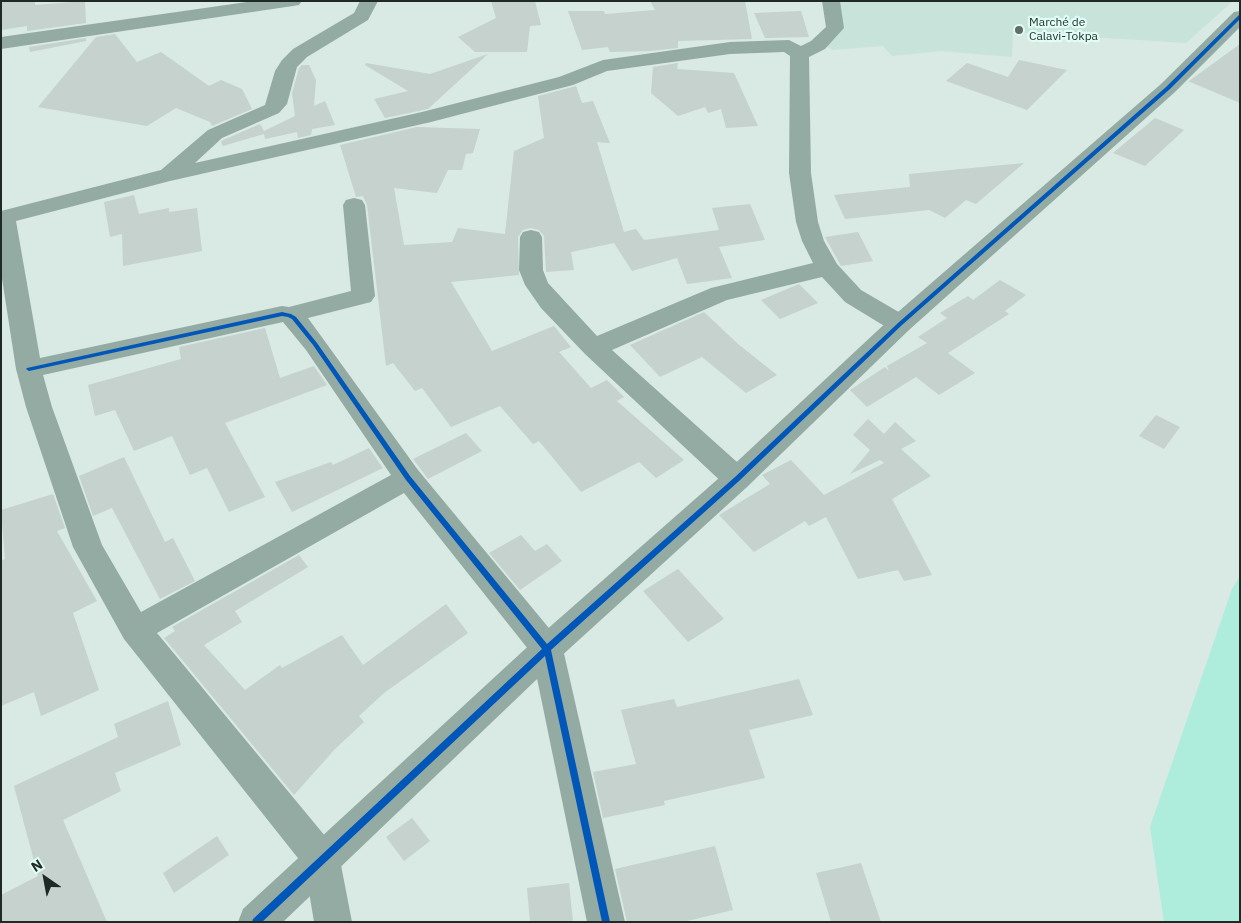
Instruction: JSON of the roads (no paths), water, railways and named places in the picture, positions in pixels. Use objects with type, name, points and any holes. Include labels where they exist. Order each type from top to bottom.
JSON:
[{"type":"street","points":[[1,43],[293,1]]},
{"type":"street","points":[[168,175],[215,134],[272,109],[277,104],[285,71],[289,64],[300,53],[362,16],[369,1]]},
{"type":"street","points":[[799,54],[818,45],[835,28],[831,1]]},
{"type":"street","points":[[256,922],[547,649],[737,479],[900,324],[1168,88],[1240,16]]},
{"type":"street","points":[[332,922],[322,860],[135,630],[88,547],[42,416],[29,369],[3,218],[168,175],[433,116],[566,81],[603,66],[747,47],[788,46],[799,54]]},
{"type":"street","points":[[799,54],[800,173],[807,222],[813,242],[827,268],[853,296],[900,324]]},
{"type":"street","points":[[29,369],[289,314],[363,296],[354,205]]},
{"type":"street","points":[[531,237],[531,270],[537,285],[594,348],[737,479]]},
{"type":"street","points":[[594,348],[678,310],[719,294],[769,280],[827,268]]},
{"type":"street","points":[[289,314],[315,344],[408,478],[547,649],[606,922]]},
{"type":"street","points":[[135,630],[408,478]]},
{"type":"place","name":"Marché de Calavi-Tokpa","points":[[1019,30]]}]
